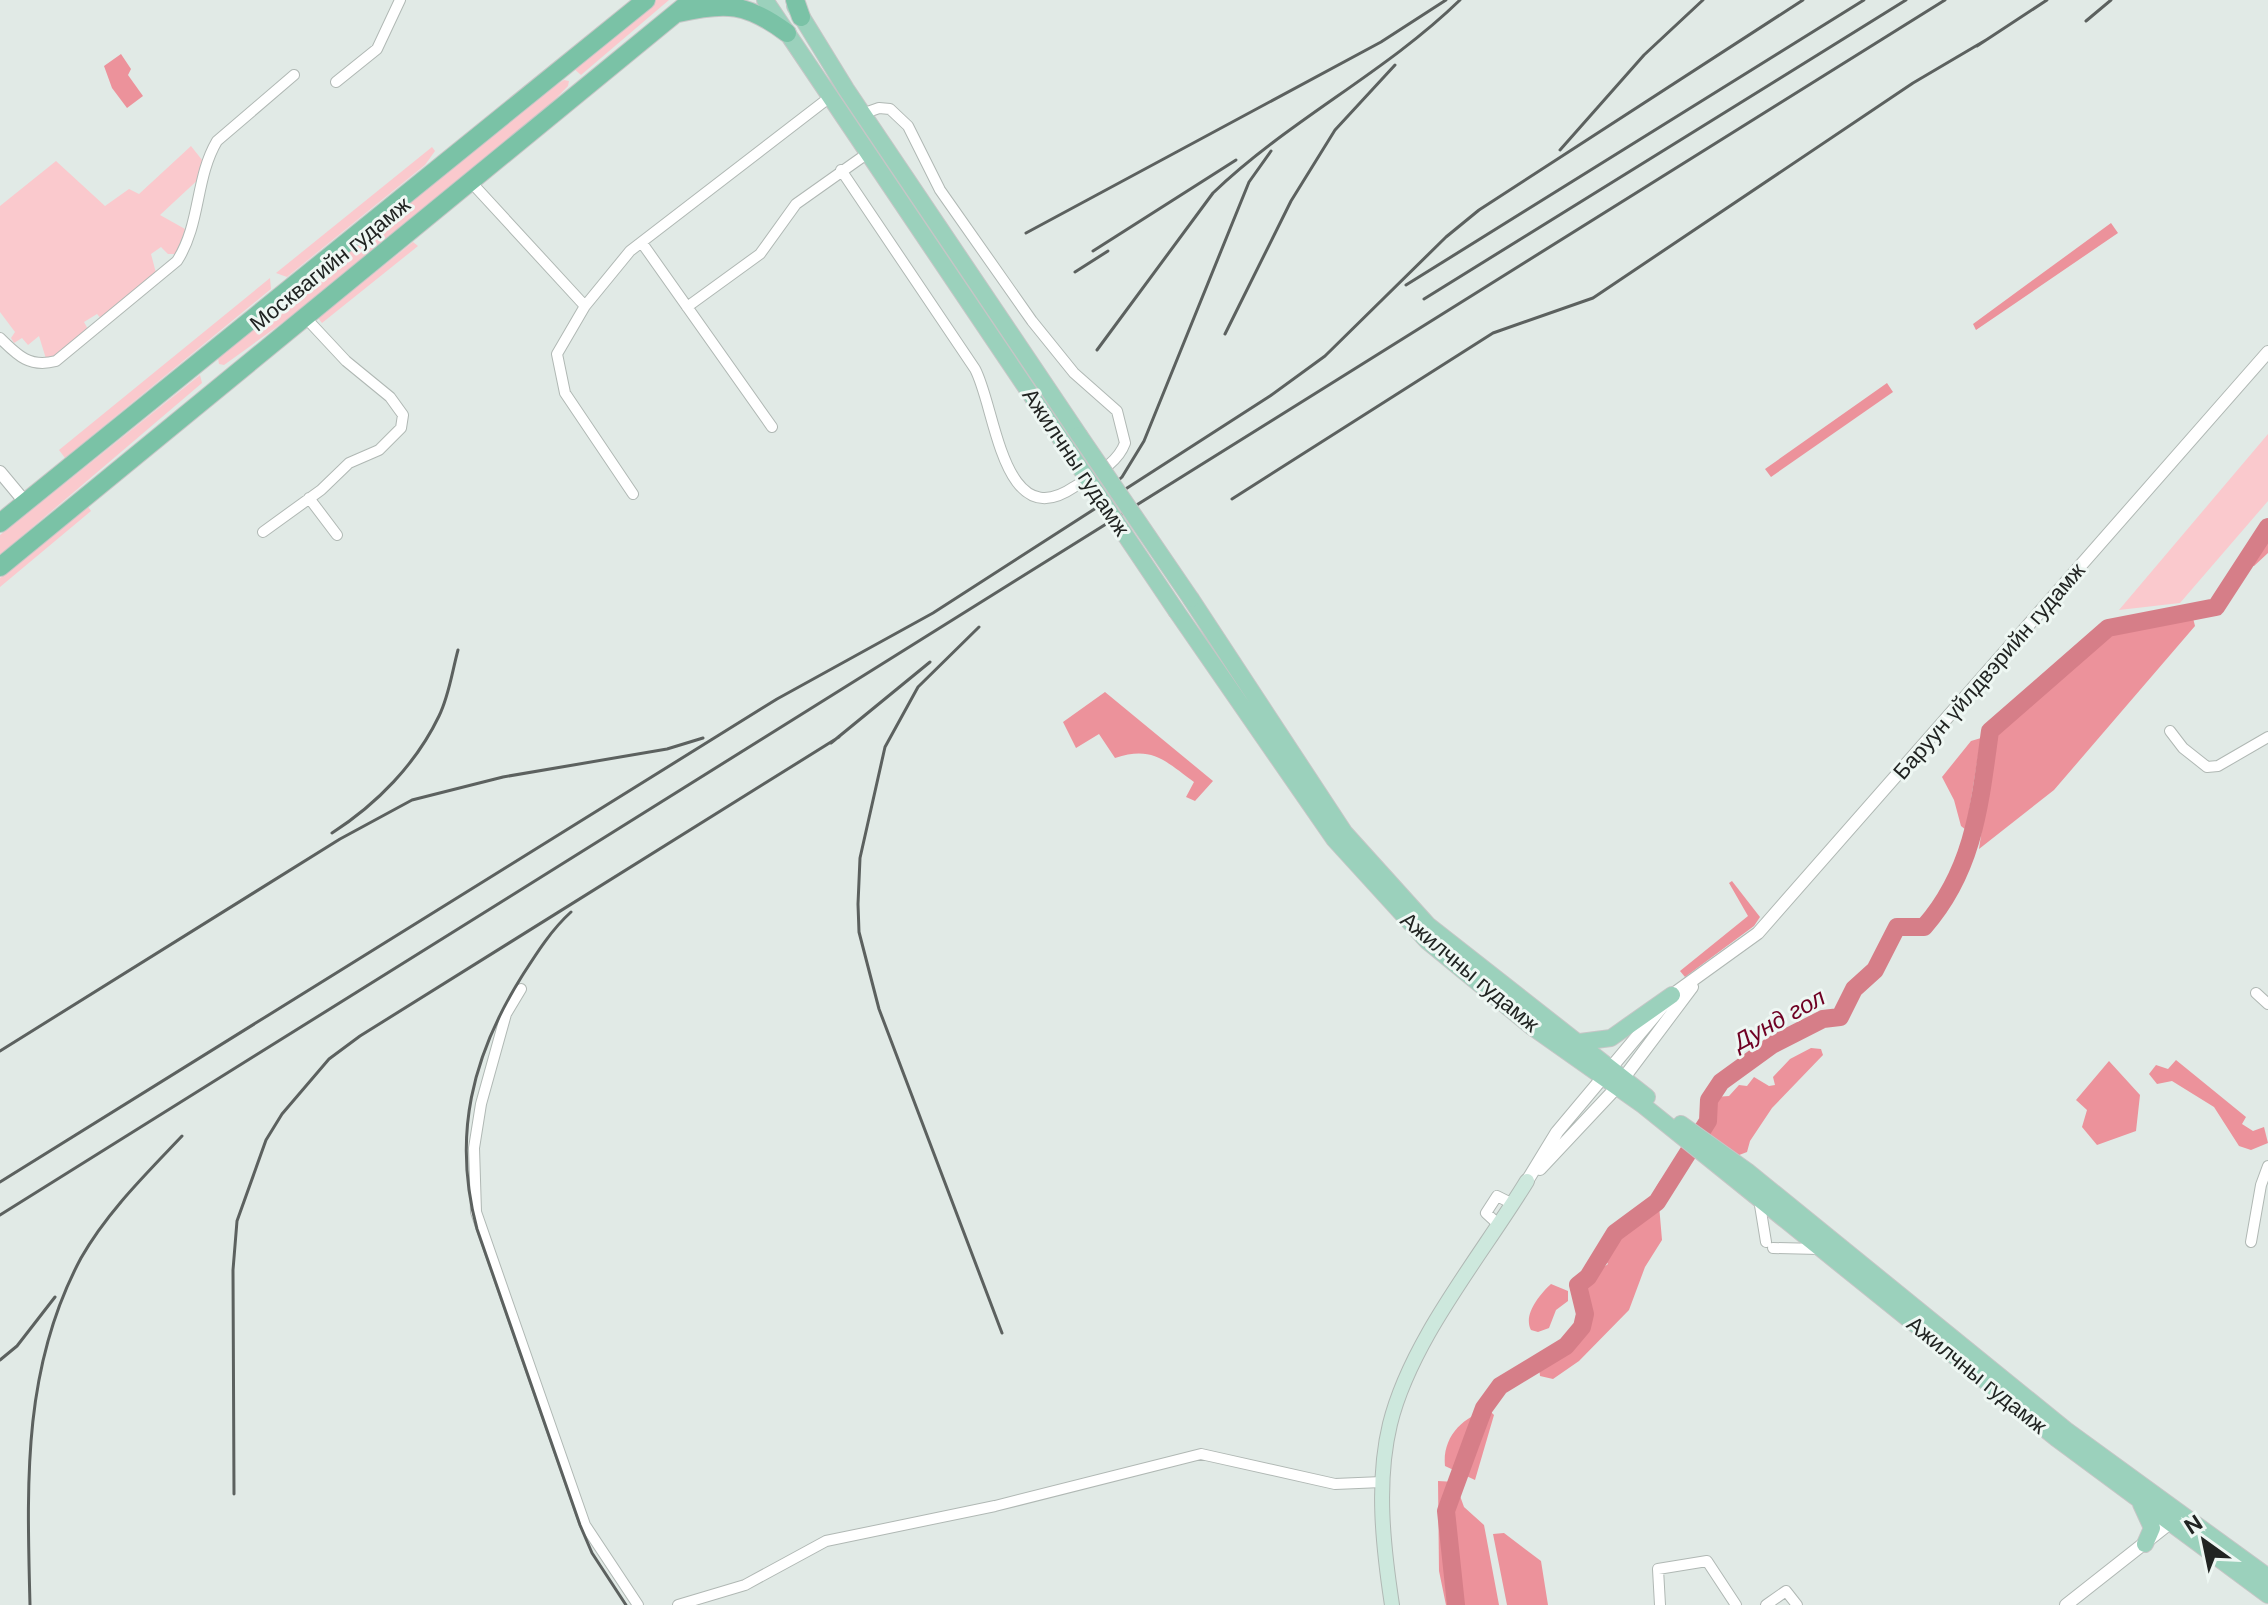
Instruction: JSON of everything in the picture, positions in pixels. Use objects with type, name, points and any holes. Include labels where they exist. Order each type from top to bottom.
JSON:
[{"type":"highway","name":"Москвагийн гудамж","points":[[0,523],[646,0]]},
{"type":"highway","name":"Москвагийн гудамж","points":[[0,567],[577,91],[692,0]]},
{"type":"highway","points":[[672,14],[717,5],[738,6],[762,14],[787,33]]},
{"type":"highway","points":[[552,76],[570,74],[577,91]]},
{"type":"highway","points":[[200,359],[221,383]]},
{"type":"main road","name":"Ажилчны гудамж","points":[[765,0],[1177,612],[1365,867],[1427,941],[1532,1027],[1614,1077]]},
{"type":"main road","name":"Ажилчны гудамж","points":[[796,6],[862,114],[1191,599],[1365,867],[1428,925],[1580,1042],[1614,1077],[1664,1117],[2066,1430],[2268,1577]]},
{"type":"main road","points":[[1580,1042],[1611,1038],[1672,995]]},
{"type":"main road","name":"Ажилчны гудамж","points":[[1742,1178],[1758,1197],[1968,1369],[2268,1595]]},
{"type":"main road","points":[[1392,1605],[1382,1482],[1390,1424],[1404,1382],[1460,1282],[1527,1181]]},
{"type":"main road","points":[[2135,1497],[2152,1528],[2145,1544]]},
{"type":"street","points":[[336,82],[377,49],[400,0]]},
{"type":"street","points":[[0,338],[27,362],[42,365],[56,361],[177,261],[189,243],[209,154],[217,141],[294,75]]},
{"type":"street","points":[[633,494],[565,393],[557,354],[585,306],[630,251],[830,97]]},
{"type":"street","points":[[841,170],[975,369],[989,399],[1000,451],[1023,489],[1039,498],[1058,497],[1116,460],[1125,443],[1117,411],[1083,382],[1032,321],[940,190],[908,126],[890,109],[879,108],[862,114]]},
{"type":"street","points":[[687,307],[760,254],[796,204],[868,153]]},
{"type":"street","points":[[470,181],[585,306]]},
{"type":"street","points":[[642,243],[772,427]]},
{"type":"street","points":[[263,532],[349,463],[379,450],[401,428],[403,415],[390,397],[346,361],[304,316]]},
{"type":"street","name":"Баруун үйлдвэрийн гудамж","points":[[1614,1077],[1672,995],[1758,933],[2268,352]]},
{"type":"street","points":[[0,472],[25,502]]},
{"type":"street","points":[[309,498],[337,535]]},
{"type":"street","points":[[2170,731],[2191,756],[2207,767],[2218,766],[2268,737]]},
{"type":"street","name":"Баруун үйлдвэрийн гудамж","points":[[1614,1077],[1699,978]]},
{"type":"street","points":[[521,989],[506,1014],[481,1104],[474,1148],[476,1212],[585,1525],[638,1605]]},
{"type":"street","points":[[2256,993],[2268,1004]]},
{"type":"street","points":[[1527,1181],[1557,1132],[1614,1077]]},
{"type":"street","points":[[2251,1242],[2261,1185],[2268,1166]]},
{"type":"street","points":[[1758,1197],[1770,1245],[1822,1249]]},
{"type":"street","points":[[678,1605],[745,1585],[826,1541],[995,1506],[1201,1454],[1335,1484],[1382,1482]]},
{"type":"street","points":[[2066,1605],[2170,1523]]},
{"type":"street","points":[[1660,1605],[1658,1569],[1707,1561],[1736,1605]]},
{"type":"street","points":[[1766,1605],[1786,1591],[1797,1605]]},
{"type":"shaded area","points":[[656,0],[669,0],[581,75],[572,67]]},
{"type":"shaded area","points":[[121,54],[131,69],[128,75],[143,96],[127,108],[112,88],[104,66]]},
{"type":"shaded area","points":[[564,80],[569,81],[568,86],[539,116],[310,303],[224,365],[219,364],[218,358],[527,104]]},
{"type":"shaded area","points":[[191,146],[206,165],[202,176],[160,215],[185,229],[177,254],[168,254],[161,247],[151,254],[156,273],[143,283],[145,293],[105,323],[97,314],[84,322],[90,333],[47,362],[39,336],[28,345],[22,338],[14,343],[11,338],[15,332],[0,312],[0,206],[56,161],[105,206],[129,189],[139,194]]},
{"type":"shaded area","points":[[432,147],[435,151],[425,165],[287,277],[276,273]]},
{"type":"shaded area","points":[[2111,223],[2118,233],[1976,330],[1973,324]]},
{"type":"shaded area","points":[[413,242],[418,246],[322,323],[318,318]]},
{"type":"shaded area","points":[[270,278],[271,289],[65,458],[59,450]]},
{"type":"shaded area","points":[[200,375],[202,383],[0,555],[0,535]]},
{"type":"shaded area","points":[[1887,383],[1893,392],[1771,477],[1765,469]]},
{"type":"shaded area","points":[[2268,434],[2268,501],[2180,603],[2119,610]]},
{"type":"shaded area","points":[[87,505],[91,511],[0,587],[0,578]]},
{"type":"shaded area","points":[[2268,522],[2268,553],[2254,566],[2236,562]]},
{"type":"shaded area","points":[[2193,618],[2195,626],[2054,790],[1979,849],[1996,732],[2112,631]]},
{"type":"shaded area","points":[[1105,692],[1213,781],[1195,801],[1186,797],[1194,782],[1157,757],[1139,754],[1115,758],[1099,734],[1076,748],[1063,722]]},
{"type":"shaded area","points":[[1981,738],[1966,830],[1961,826],[1954,800],[1942,777],[1971,741]]},
{"type":"shaded area","points":[[1732,881],[1760,917],[1754,926],[1685,977],[1680,971],[1748,916],[1729,883]]},
{"type":"shaded area","points":[[1811,1048],[1821,1049],[1823,1055],[1772,1108],[1750,1141],[1747,1152],[1734,1157],[1709,1135],[1715,1118],[1712,1112],[1715,1097],[1729,1096],[1739,1085],[1747,1086],[1754,1077],[1769,1086],[1775,1085],[1773,1077],[1790,1059]]},
{"type":"shaded area","points":[[2176,1060],[2246,1117],[2242,1124],[2253,1131],[2264,1127],[2268,1143],[2251,1150],[2239,1146],[2214,1107],[2172,1081],[2157,1084],[2149,1074],[2156,1065],[2168,1069]]},
{"type":"shaded area","points":[[2109,1061],[2140,1095],[2136,1131],[2097,1145],[2082,1127],[2087,1110],[2076,1100]]},
{"type":"shaded area","points":[[1670,1172],[1668,1186],[1659,1205],[1662,1240],[1645,1267],[1629,1310],[1579,1361],[1553,1379],[1540,1376],[1538,1358],[1569,1337],[1579,1324],[1579,1302],[1574,1284],[1608,1264],[1603,1256],[1613,1249],[1615,1237],[1648,1218],[1657,1186]]},
{"type":"shaded area","points":[[1551,1284],[1568,1291],[1568,1301],[1556,1310],[1549,1328],[1538,1332],[1531,1330],[1531,1312],[1537,1299]]},
{"type":"shaded area","points":[[1489,1410],[1494,1415],[1475,1480],[1445,1466],[1447,1446],[1463,1423]]},
{"type":"shaded area","points":[[1438,1481],[1455,1482],[1464,1507],[1484,1525],[1499,1605],[1446,1605],[1439,1571]]},
{"type":"shaded area","points":[[1504,1533],[1541,1561],[1548,1605],[1507,1605],[1493,1534]]},
{"type":"waterway","name":"Дунд гол","points":[[1456,1605],[1446,1511],[1484,1408],[1500,1386],[1566,1346],[1582,1327],[1585,1314],[1578,1285],[1588,1277],[1615,1233],[1657,1202],[1708,1121],[1709,1100],[1721,1082],[1772,1045],[1823,1019],[1840,1017],[1854,989],[1875,970],[1897,927],[1924,927],[1941,905],[1954,883],[1972,835],[1990,731],[2108,628],[2216,607],[2268,527]]},
{"type":"railway","points":[[1026,233],[1381,42],[1446,0]]},
{"type":"railway","points":[[1097,350],[1213,193],[1273,142],[1400,51],[1460,0]]},
{"type":"railway","points":[[1560,150],[1644,55],[1703,0]]},
{"type":"railway","points":[[0,1182],[777,699],[933,613],[1270,396],[1325,356],[1446,237],[1479,210],[1803,0]]},
{"type":"railway","points":[[1406,285],[1864,0]]},
{"type":"railway","points":[[1424,299],[1906,0]]},
{"type":"railway","points":[[0,1215],[1945,0]]},
{"type":"railway","points":[[1977,46],[2047,0]]},
{"type":"railway","points":[[2086,21],[2111,0]]},
{"type":"railway","points":[[1232,499],[1493,333],[1593,298],[1913,83],[1986,40]]},
{"type":"railway","points":[[1225,334],[1291,201],[1335,130],[1395,65]]},
{"type":"railway","points":[[1107,491],[1122,477],[1144,441],[1249,182],[1271,151]]},
{"type":"railway","points":[[1093,251],[1236,160]]},
{"type":"railway","points":[[1075,272],[1108,251]]},
{"type":"railway","points":[[979,627],[918,687],[885,747],[860,858],[858,904],[859,932],[879,1009],[1002,1333]]},
{"type":"railway","points":[[332,833],[380,796],[419,750],[442,708],[458,650]]},
{"type":"railway","points":[[831,743],[930,662]]},
{"type":"railway","points":[[234,1494],[233,1270],[237,1221],[266,1140],[282,1114],[329,1059],[360,1036],[839,737]]},
{"type":"railway","points":[[0,1051],[340,839],[412,800],[503,777],[667,749],[703,738]]},
{"type":"railway","points":[[571,912],[550,934],[533,959],[490,1036],[471,1098],[466,1161],[477,1229],[580,1525],[592,1553],[626,1605]]},
{"type":"railway","points":[[30,1605],[28,1515],[32,1427],[48,1342],[62,1300],[91,1241],[128,1194],[182,1136]]},
{"type":"railway","points":[[0,1360],[17,1346],[55,1297]]}]
